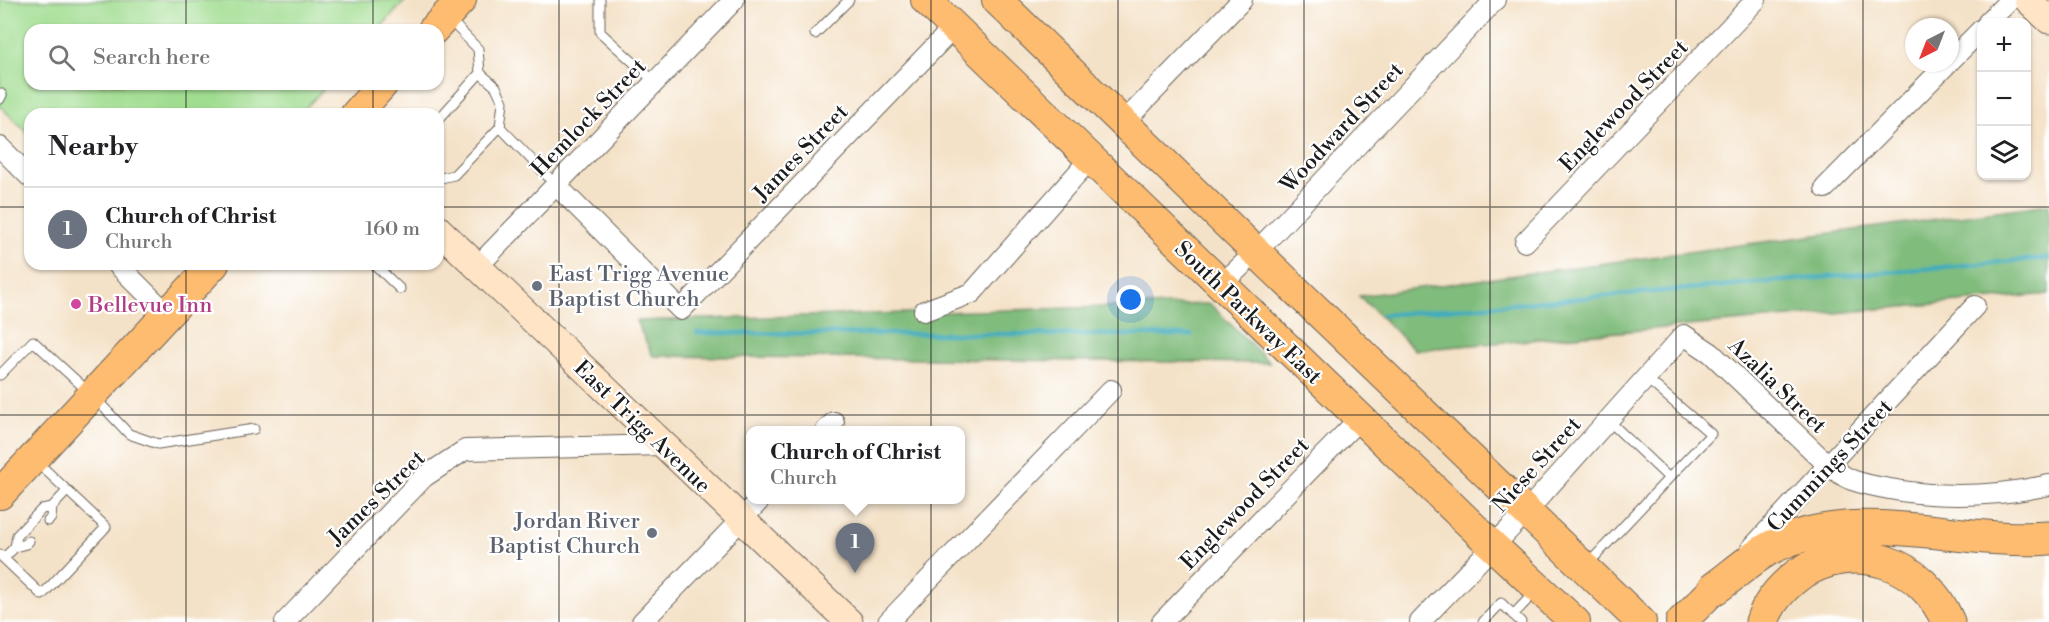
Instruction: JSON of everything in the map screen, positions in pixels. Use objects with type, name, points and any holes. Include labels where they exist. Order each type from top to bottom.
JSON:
[{"type":"highway","points":[[1715,588],[1773,546],[1806,535],[1832,530],[1904,528],[1993,538],[2049,537]]},
{"type":"highway","points":[[1762,622],[1774,599],[1795,577],[1815,566],[1850,557],[1883,561],[1903,569],[1931,593],[1948,622]]},
{"type":"main road","name":"South Parkway East","points":[[926,0],[1494,547],[1575,622]]},
{"type":"main road","points":[[997,0],[1641,622]]},
{"type":"main road","points":[[361,108],[378,90]]},
{"type":"main road","points":[[0,494],[208,270]]},
{"type":"main road","name":"Cummings Street","points":[[1681,622],[1715,588]]},
{"type":"street","name":"Hemlock Street","points":[[477,267],[734,0]]},
{"type":"street","points":[[1124,122],[1242,0]]},
{"type":"street","name":"Woodward Street","points":[[1221,285],[1256,252],[1495,0]]},
{"type":"street","name":"Englewood Street","points":[[1525,242],[1756,0]]},
{"type":"street","points":[[1992,18],[2010,0]]},
{"type":"street","points":[[2028,0],[2049,20]]},
{"type":"street","name":"James Street","points":[[556,186],[681,310],[954,27]]},
{"type":"street","points":[[1959,52],[1977,34]]},
{"type":"street","points":[[1825,188],[1939,72]]},
{"type":"street","points":[[0,147],[24,171]]},
{"type":"street","points":[[924,311],[972,293],[1090,159]]},
{"type":"street","name":"East Trigg Avenue","points":[[444,235],[849,622]]},
{"type":"street","points":[[123,270],[167,314]]},
{"type":"street","name":"Cummings Street","points":[[1715,588],[1975,306]]},
{"type":"street","name":"Niese Street","points":[[1420,622],[1494,547],[1684,335]]},
{"type":"street","name":"Azalia Street","points":[[1684,335],[1711,353],[1828,465],[1849,479],[1874,487],[1928,495],[1968,496],[2004,493],[2049,485]]},
{"type":"street","points":[[888,622],[1110,390]]},
{"type":"street","name":"Englewood Street","points":[[1162,622],[1360,418]]},
{"type":"street","name":"James Street","points":[[285,622],[424,477],[465,450],[664,445]]},
{"type":"street","points":[[642,622],[756,504]]},
{"type":"lane","points":[[600,0],[600,32],[655,82]]},
{"type":"lane","points":[[815,34],[849,0]]},
{"type":"lane","points":[[444,177],[454,175],[500,127],[503,102],[496,87],[480,73],[478,49],[447,15]]},
{"type":"lane","points":[[444,114],[480,73]]},
{"type":"lane","points":[[0,93],[0,99]]},
{"type":"lane","points":[[500,127],[556,186]]},
{"type":"lane","points":[[380,270],[400,289]]},
{"type":"lane","points":[[0,375],[33,340],[92,394],[129,434],[158,444],[254,429]]},
{"type":"lane","points":[[1584,568],[1711,434],[1646,378]]},
{"type":"lane","points":[[1608,420],[1669,478]]},
{"type":"lane","points":[[29,541],[15,547],[2,557],[42,595],[106,526],[33,458]]},
{"type":"lane","points":[[15,547],[17,535],[42,509],[52,507],[67,491]]},
{"type":"lane","points":[[48,521],[51,518],[52,507]]},
{"type":"lane","points":[[1513,615],[1539,588]]},
{"type":"lane","points":[[1483,622],[1501,603],[1521,622]]},
{"type":"green space","points":[[0,0],[406,0],[384,24],[24,24],[24,90],[322,90],[306,108],[24,108],[24,129],[0,106]]},
{"type":"green space","points":[[2049,204],[2049,294],[1415,350],[1359,296]]},
{"type":"green space","points":[[1210,304],[1270,363],[653,356],[636,321]]},
{"type":"waterway","points":[[1383,315],[2049,258]]},
{"type":"waterway","points":[[697,333],[1191,335]]},
{"type":"place","name":"East Trigg Avenue Baptist Church","points":[[537,286]]},
{"type":"place","name":"Bellevue Inn","points":[[76,304]]},
{"type":"place","name":"Jordan River Baptist Church","points":[[652,533]]},
{"type":"place","name":"Church of Christ","points":[[855,573]]}]
